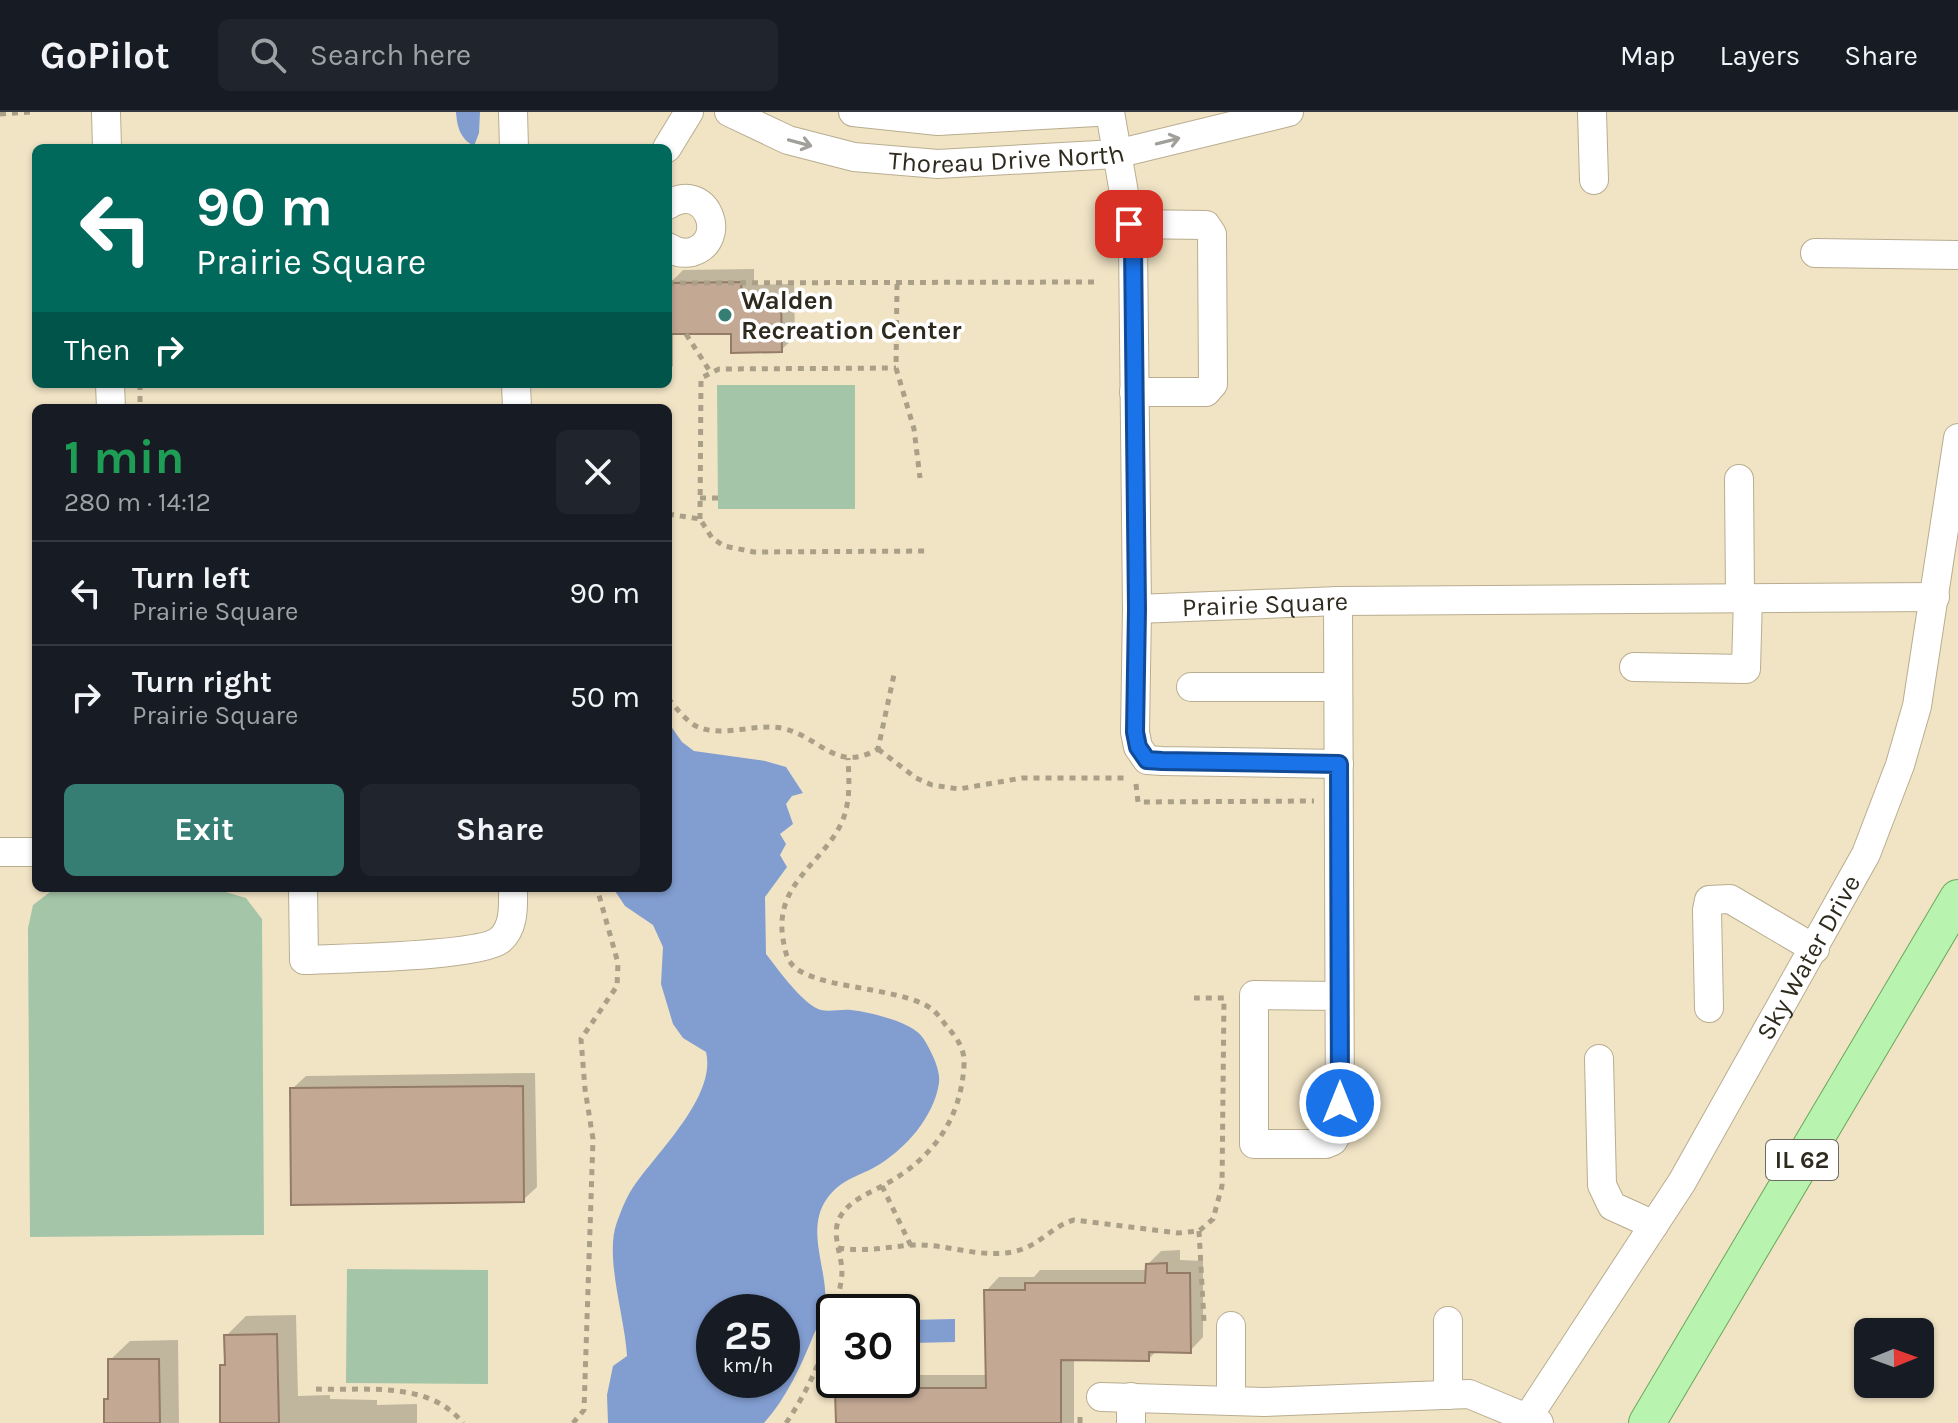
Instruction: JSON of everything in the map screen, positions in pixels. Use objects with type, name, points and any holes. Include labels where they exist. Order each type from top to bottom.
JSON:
[{"type":"main road","name":"IL 62","points":[[1647,1423],[1958,898]]},
{"type":"street","points":[[106,112],[107,144]]},
{"type":"street","points":[[513,112],[514,144]]},
{"type":"street","points":[[669,144],[689,112]]},
{"type":"street","name":"Thoreau Drive North","points":[[729,112],[788,140],[854,157],[938,164],[1116,154],[1289,112]]},
{"type":"street","name":"Thoreau Drive North","points":[[853,112],[938,121],[1096,112]]},
{"type":"street","points":[[1110,112],[1133,245],[1137,609],[1135,732],[1138,747],[1147,760],[1339,764]]},
{"type":"street","points":[[1592,112],[1594,180]]},
{"type":"street","points":[[672,202],[688,199],[700,203],[709,214],[712,226],[709,239],[700,249],[687,254],[672,250]]},
{"type":"street","points":[[1129,224],[1206,225],[1212,234],[1213,384],[1206,392],[1134,392]]},
{"type":"street","points":[[1815,253],[1958,255]]},
{"type":"street","name":"Sky Water Drive","points":[[1531,1421],[1682,1182],[1866,854],[1900,765],[1917,706],[1958,438]]},
{"type":"street","points":[[1634,667],[1746,669],[1739,479]]},
{"type":"street","name":"Prairie Square","points":[[1137,609],[1338,601],[1935,597]]},
{"type":"street","points":[[1338,601],[1339,764],[1339,996],[1338,1136],[1326,1144],[1254,1144],[1254,995],[1339,996]]},
{"type":"street","points":[[1191,687],[1338,687]]},
{"type":"street","points":[[0,852],[32,852]]},
{"type":"street","points":[[303,892],[304,960],[471,950],[500,939],[514,917],[513,892]]},
{"type":"street","points":[[1709,1008],[1709,900],[1718,897],[1730,899],[1815,949]]},
{"type":"street","points":[[1599,1059],[1602,1185],[1612,1206],[1654,1225]]},
{"type":"street","points":[[1448,1321],[1448,1395]]},
{"type":"street","points":[[1216,1408],[1218,1329]]},
{"type":"street","points":[[1091,1403],[1131,1410],[1216,1408],[1469,1394],[1531,1421]]},
{"type":"path","points":[[0,114],[30,112]]},
{"type":"path","points":[[672,283],[1094,282]]},
{"type":"path","points":[[897,284],[896,368],[914,429],[920,478]]},
{"type":"path","points":[[686,334],[711,373]]},
{"type":"path","points":[[896,368],[719,369],[701,378],[700,519],[712,538],[724,546],[754,552],[930,551]]},
{"type":"path","points":[[700,498],[718,498]]},
{"type":"path","points":[[672,515],[700,519]]},
{"type":"path","points":[[672,702],[693,725],[707,730],[779,728],[794,732],[841,758],[866,756],[878,749],[895,670]]},
{"type":"path","points":[[878,749],[916,778],[932,785],[959,789],[1022,778],[1135,778],[1138,802],[1339,801]]},
{"type":"path","points":[[838,1294],[842,1272],[836,1231],[839,1218],[848,1207],[907,1172],[930,1152],[949,1127],[958,1106],[965,1062],[960,1042],[933,1010],[891,992],[837,984],[806,975],[789,962],[782,937],[784,910],[792,887],[840,826],[848,805],[848,758]]},
{"type":"path","points":[[573,1423],[584,1410],[593,1139],[581,1039],[617,986],[618,975],[618,963],[598,892]]},
{"type":"path","points":[[838,1248],[859,1251],[911,1246],[1000,1252],[1025,1249],[1065,1222],[1074,1220],[1178,1233],[1199,1231],[1213,1219],[1222,1186],[1224,998],[1194,998]]},
{"type":"path","points":[[882,1186],[911,1246]]},
{"type":"path","points":[[1199,1231],[1218,1329]]},
{"type":"path","points":[[786,1423],[801,1401],[816,1368]]},
{"type":"path","points":[[316,1389],[415,1392],[439,1402],[463,1423]]},
{"type":"path","points":[[1080,1423],[1091,1403]]},
{"type":"green space","points":[[717,385],[855,385],[855,509],[718,509]]},
{"type":"green space","points":[[50,892],[225,892],[246,898],[262,919],[264,1235],[30,1237],[28,928],[33,905]]},
{"type":"green space","points":[[347,1269],[488,1270],[488,1384],[346,1383]]},
{"type":"water","points":[[456,112],[480,112],[479,133],[475,144],[465,140]]},
{"type":"water","points":[[672,728],[682,742],[694,751],[786,767],[803,793],[792,796],[786,804],[793,824],[780,834],[786,844],[780,855],[787,867],[765,897],[766,954],[791,986],[814,1007],[824,1011],[851,1010],[879,1016],[918,1032],[929,1048],[938,1072],[939,1083],[931,1108],[907,1142],[886,1160],[843,1183],[826,1200],[820,1212],[818,1238],[825,1294],[816,1294],[816,1330],[800,1366],[800,1294],[696,1294],[696,1398],[783,1398],[764,1423],[608,1423],[607,1395],[613,1366],[627,1356],[614,1269],[617,1222],[632,1189],[693,1106],[707,1069],[706,1052],[683,1038],[673,1024],[661,984],[663,947],[653,925],[625,906],[616,892],[672,892]]},
{"type":"water","points":[[955,1319],[955,1342],[920,1343],[920,1320]]},
{"type":"building","name":"Walden Recreation Center","points":[[741,282],[742,297],[781,297],[782,352],[731,353],[731,334],[672,334],[672,283]]},
{"type":"building","points":[[523,1086],[524,1202],[291,1205],[290,1088]]},
{"type":"building","points":[[1167,1263],[1167,1273],[1190,1273],[1191,1353],[1149,1352],[1149,1361],[1061,1360],[1061,1423],[836,1423],[835,1398],[920,1398],[920,1388],[986,1388],[984,1290],[1025,1290],[1025,1283],[1145,1283],[1146,1264]]},
{"type":"building","points":[[277,1334],[279,1423],[220,1423],[220,1365],[225,1365],[224,1335]]},
{"type":"building","points":[[108,1359],[159,1359],[160,1423],[104,1423],[104,1399],[108,1399]]},
{"type":"place","name":"Walden Recreation Center","points":[[725,315]]},
{"type":"route","points":[[1129,224],[1133,245],[1137,609],[1135,732],[1138,747],[1147,760],[1339,764],[1340,1103]]}]
